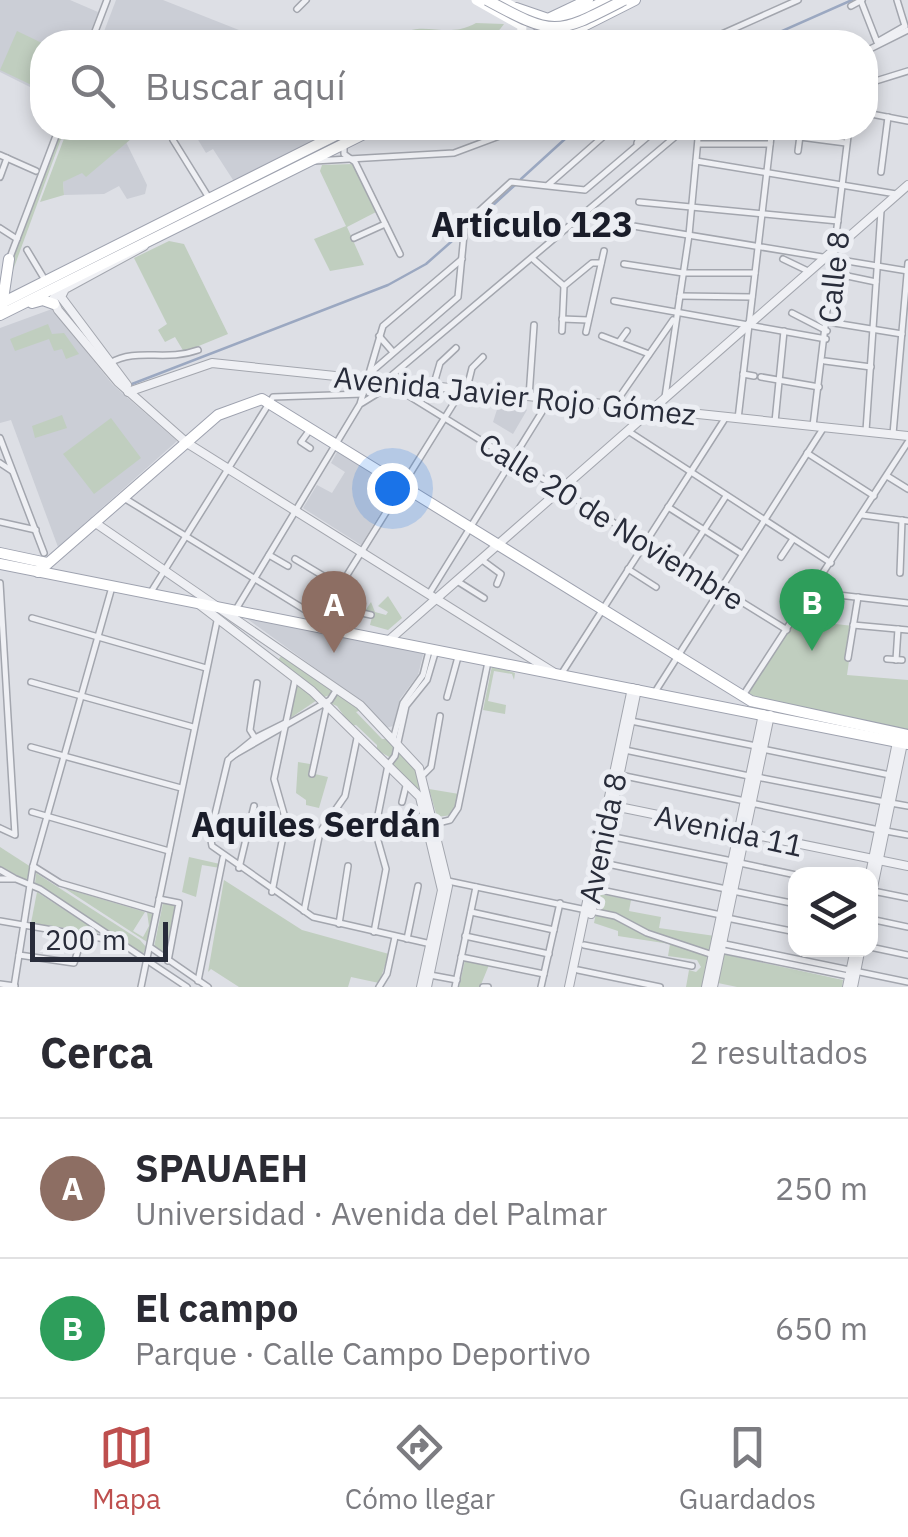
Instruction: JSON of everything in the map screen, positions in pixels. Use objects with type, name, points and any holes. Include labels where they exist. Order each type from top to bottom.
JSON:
[{"type":"main road","points":[[476,0],[524,30]]},
{"type":"main road","points":[[486,0],[531,24],[552,29],[574,25],[624,0]]},
{"type":"main road","points":[[499,0],[522,15],[522,21],[516,22]]},
{"type":"main road","points":[[499,0],[548,19],[588,0]]},
{"type":"main road","points":[[552,30],[607,0]]},
{"type":"main road","points":[[576,30],[635,0]]},
{"type":"main road","points":[[516,8],[530,19],[533,30]]},
{"type":"main road","points":[[122,252],[309,160],[335,140]]},
{"type":"main road","points":[[2,309],[53,294],[170,217],[208,198],[330,144],[349,140]]},
{"type":"main road","points":[[2,309],[53,294],[170,217]]},
{"type":"main road","points":[[2,309],[9,259]]},
{"type":"main road","points":[[38,572],[46,558],[124,498],[218,415],[254,401],[268,402],[743,696],[902,744]]},
{"type":"main road","points":[[0,553],[46,558]]},
{"type":"main road","points":[[0,564],[200,605],[318,623],[388,641],[902,744]]},
{"type":"street","points":[[96,30],[107,0]]},
{"type":"street","points":[[296,10],[306,0]]},
{"type":"street","points":[[731,30],[798,0]]},
{"type":"street","points":[[851,6],[862,0],[872,30]]},
{"type":"street","points":[[897,0],[907,28]]},
{"type":"street","points":[[878,40],[907,28]]},
{"type":"street","points":[[878,44],[907,28]]},
{"type":"street","points":[[878,80],[908,71]]},
{"type":"street","points":[[878,115],[908,121]]},
{"type":"street","points":[[881,172],[888,117]]},
{"type":"street","points":[[0,282],[54,140]]},
{"type":"street","points":[[173,140],[208,198]]},
{"type":"street","points":[[309,160],[355,162],[454,154],[490,140]]},
{"type":"street","points":[[548,185],[599,140]]},
{"type":"street","points":[[636,146],[638,140]]},
{"type":"street","points":[[368,377],[458,297],[465,224],[511,182],[584,190],[643,140]]},
{"type":"street","points":[[360,404],[671,140]]},
{"type":"street","points":[[665,397],[689,235],[698,140]]},
{"type":"street","points":[[738,418],[770,140]]},
{"type":"street","points":[[798,151],[800,140]]},
{"type":"street","points":[[820,140],[847,144]]},
{"type":"street","name":"Calle 8","points":[[812,426],[828,322],[847,140]]},
{"type":"street","points":[[345,142],[344,154],[355,162],[400,254]]},
{"type":"street","points":[[330,144],[338,161]]},
{"type":"street","points":[[698,144],[770,144]]},
{"type":"street","points":[[0,177],[3,156],[36,171]]},
{"type":"street","points":[[696,162],[897,194]]},
{"type":"street","points":[[784,188],[786,176]]},
{"type":"street","points":[[388,641],[432,596],[908,185]]},
{"type":"street","points":[[639,202],[838,222]]},
{"type":"street","points":[[866,432],[881,208]]},
{"type":"street","points":[[354,238],[385,224]]},
{"type":"street","points":[[621,224],[833,253],[908,271]]},
{"type":"street","points":[[0,228],[17,239]]},
{"type":"street","points":[[53,294],[134,255],[150,239]]},
{"type":"street","points":[[27,250],[53,294],[106,365],[187,444],[558,673],[726,417]]},
{"type":"street","points":[[586,332],[604,251]]},
{"type":"street","points":[[532,258],[564,286]]},
{"type":"street","points":[[229,610],[254,578],[360,404],[379,336],[388,319],[462,259]]},
{"type":"street","points":[[783,259],[808,271]]},
{"type":"street","points":[[562,331],[564,286],[592,263],[601,263]]},
{"type":"street","points":[[893,434],[904,350],[908,263]]},
{"type":"street","points":[[624,264],[684,273],[754,273]]},
{"type":"street","points":[[833,273],[876,282]]},
{"type":"street","points":[[680,296],[752,297]]},
{"type":"street","points":[[614,301],[826,336]]},
{"type":"street","points":[[792,313],[826,336]]},
{"type":"street","points":[[614,406],[676,314]]},
{"type":"street","points":[[562,319],[588,320]]},
{"type":"street","points":[[828,322],[902,334]]},
{"type":"street","points":[[529,396],[534,325]]},
{"type":"street","points":[[776,422],[784,330]]},
{"type":"street","points":[[619,342],[627,332]]},
{"type":"street","points":[[379,336],[394,352]]},
{"type":"street","points":[[602,336],[649,354]]},
{"type":"street","points":[[433,386],[440,363],[456,348]]},
{"type":"street","points":[[106,365],[128,354],[172,358],[198,350]]},
{"type":"street","points":[[124,498],[254,578],[318,623],[464,390],[472,368],[483,357]]},
{"type":"street","points":[[823,360],[871,367]]},
{"type":"street","name":"Avenida Javier Rojo Gómez","points":[[130,391],[204,363],[368,377],[388,383],[893,434],[908,439]]},
{"type":"street","points":[[743,374],[819,387]]},
{"type":"street","name":"Calle 20 de Noviembre","points":[[388,383],[787,630]]},
{"type":"street","points":[[150,595],[268,402],[283,394],[363,394]]},
{"type":"street","points":[[432,596],[550,398]]},
{"type":"street","points":[[656,692],[824,427]]},
{"type":"street","points":[[310,428],[301,442],[310,448]]},
{"type":"street","points":[[626,430],[831,562]]},
{"type":"street","points":[[1,438],[46,558]]},
{"type":"street","points":[[743,696],[908,439]]},
{"type":"street","points":[[807,453],[874,496]]},
{"type":"street","points":[[0,463],[15,473]]},
{"type":"street","points":[[887,476],[908,489]]},
{"type":"street","points":[[682,564],[726,496]]},
{"type":"street","points":[[668,507],[742,554]]},
{"type":"street","points":[[862,515],[905,521],[904,564],[900,573]]},
{"type":"street","points":[[0,522],[36,530]]},
{"type":"street","points":[[94,522],[229,610],[336,689],[395,742],[423,776],[442,890],[427,974]]},
{"type":"street","points":[[781,556],[793,538]]},
{"type":"street","points":[[268,554],[288,566]]},
{"type":"street","points":[[479,558],[502,574],[498,584]]},
{"type":"street","points":[[296,559],[340,586]]},
{"type":"street","points":[[628,569],[656,588]]},
{"type":"street","points":[[455,580],[484,598]]},
{"type":"street","points":[[0,584],[14,835],[0,828]]},
{"type":"street","points":[[0,984],[15,987],[33,866],[112,587]]},
{"type":"street","points":[[812,592],[908,603]]},
{"type":"street","points":[[309,596],[328,606],[371,614]]},
{"type":"street","points":[[848,658],[858,597]]},
{"type":"street","points":[[200,605],[296,678],[407,783],[423,804],[448,881],[424,987]]},
{"type":"street","points":[[32,618],[206,668]]},
{"type":"street","points":[[141,987],[217,621]]},
{"type":"street","points":[[853,625],[908,630]]},
{"type":"street","points":[[887,659],[899,660],[898,630]]},
{"type":"street","points":[[267,657],[277,653],[276,646]]},
{"type":"street","points":[[374,932],[386,869],[375,830],[388,765],[406,706],[427,680],[433,649]]},
{"type":"street","points":[[276,664],[278,655],[287,653]]},
{"type":"street","points":[[448,697],[458,654]]},
{"type":"street","points":[[434,824],[450,820],[458,808],[488,660]]},
{"type":"street","points":[[272,892],[286,828],[274,784],[296,678]]},
{"type":"street","points":[[31,682],[194,728]]},
{"type":"street","points":[[257,684],[250,726],[257,740]]},
{"type":"street","name":"Avenida 8","points":[[623,749],[634,688]]},
{"type":"street","name":"Avenida 8","points":[[572,987],[584,944],[634,688]]},
{"type":"street","points":[[336,689],[334,697],[231,757],[221,775],[210,835],[212,846],[223,858],[304,912],[338,924],[431,944]]},
{"type":"street","points":[[312,774],[324,703]]},
{"type":"street","points":[[710,987],[766,714]]},
{"type":"street","points":[[423,776],[431,767],[440,716]]},
{"type":"street","points":[[631,720],[908,778]]},
{"type":"street","points":[[304,912],[320,832],[345,796],[357,735]]},
{"type":"street","points":[[875,862],[902,744]]},
{"type":"street","points":[[31,747],[181,788]]},
{"type":"street","points":[[623,749],[908,806]]},
{"type":"street","points":[[618,775],[908,836]]},
{"type":"street","points":[[402,802],[407,783]]},
{"type":"street","points":[[239,868],[254,806]]},
{"type":"street","name":"Avenida 8","points":[[594,889],[603,863],[612,806]]},
{"type":"street","name":"Avenida 11","points":[[612,806],[908,866]]},
{"type":"street","points":[[32,812],[169,851]]},
{"type":"street","points":[[608,836],[788,873]]},
{"type":"street","points":[[198,981],[223,858]]},
{"type":"street","points":[[603,863],[788,902]]},
{"type":"street","points":[[33,866],[60,883],[156,912]]},
{"type":"street","points":[[338,924],[348,866]]},
{"type":"street","points":[[0,870],[30,885],[187,987]]},
{"type":"street","points":[[0,879],[16,879]]},
{"type":"street","points":[[448,881],[590,909],[717,949],[852,977],[908,982]]},
{"type":"street","points":[[407,939],[418,886]]},
{"type":"street","points":[[427,974],[456,984],[476,887]]},
{"type":"street","points":[[594,889],[788,930]]},
{"type":"street","points":[[878,892],[908,898]]},
{"type":"street","points":[[159,898],[179,903],[168,960]]},
{"type":"street","points":[[541,987],[560,903]]},
{"type":"street","name":"Avenida 8","points":[[572,987],[590,909]]},
{"type":"street","points":[[470,912],[554,930]]},
{"type":"street","points":[[878,921],[908,927]]},
{"type":"street","points":[[0,922],[120,942]]},
{"type":"street","points":[[20,955],[74,963],[84,935]]},
{"type":"street","points":[[378,987],[387,974],[395,936]]},
{"type":"street","points":[[465,936],[548,954]]},
{"type":"street","points":[[584,944],[692,966]]},
{"type":"street","points":[[150,948],[208,987]]},
{"type":"street","points":[[878,949],[908,955]]},
{"type":"street","points":[[461,957],[544,974]]},
{"type":"street","points":[[578,970],[660,987]]},
{"type":"shaded area","points":[[0,0],[70,0],[98,12],[91,30],[30,30],[30,87],[0,72]]},
{"type":"shaded area","points":[[116,0],[163,0],[239,30],[105,30]]},
{"type":"shaded area","points":[[198,140],[320,140],[235,183],[213,149],[206,153]]},
{"type":"shaded area","points":[[126,142],[147,185],[145,194],[127,199],[119,186],[104,194],[64,195],[63,182]]},
{"type":"shaded area","points":[[52,309],[113,385],[177,441],[58,547],[11,420],[0,423],[0,328]]},
{"type":"shaded area","points":[[501,397],[519,399],[518,403],[527,410],[513,434],[493,422]]},
{"type":"shaded area","points":[[338,450],[397,486],[361,545],[303,508],[317,485],[332,493],[345,472],[331,463]]},
{"type":"shaded area","points":[[242,615],[424,651],[418,675],[400,699],[393,726],[386,728],[359,700]]},
{"type":"green space","points":[[476,23],[504,24],[499,30],[452,30]]},
{"type":"green space","points":[[17,31],[30,37],[30,84],[0,70]]},
{"type":"green space","points":[[54,140],[61,140],[1,303],[0,285]]},
{"type":"green space","points":[[63,140],[130,140],[86,177],[82,173],[63,182],[64,195],[40,202]]},
{"type":"green space","points":[[353,164],[376,212],[347,227],[364,265],[330,271],[314,239],[346,226],[320,171],[322,165]]},
{"type":"green space","points":[[169,241],[184,244],[228,334],[184,352],[175,337],[165,342],[158,330],[167,324],[134,258]]},
{"type":"green space","points":[[48,324],[52,334],[64,333],[79,354],[66,359],[62,349],[54,351],[49,339],[15,351],[10,339]]},
{"type":"green space","points":[[62,415],[67,428],[35,438],[32,426]]},
{"type":"green space","points":[[111,418],[141,458],[94,494],[63,454]]},
{"type":"green space","points":[[811,594],[839,597],[835,624],[854,626],[847,675],[908,680],[908,735],[743,698]]},
{"type":"green space","points":[[388,596],[402,618],[388,630],[370,625],[373,613],[365,611],[371,602],[375,612],[386,615],[388,612],[378,606]]},
{"type":"green space","points":[[282,655],[330,688],[332,694],[322,698],[278,660]]},
{"type":"green space","points":[[492,666],[515,673],[514,680],[512,674],[494,671],[488,701],[506,705],[505,714],[483,710]]},
{"type":"green space","points":[[296,682],[317,700],[289,719],[289,718]]},
{"type":"green space","points":[[338,692],[361,710],[356,712],[382,739],[388,739],[394,746],[391,758],[377,750],[377,745],[356,725],[351,726],[337,706],[327,702]]},
{"type":"green space","points":[[399,750],[416,767],[426,800],[392,765]]},
{"type":"green space","points":[[298,762],[316,765],[315,774],[328,777],[319,808],[306,805],[306,800],[296,793]]},
{"type":"green space","points":[[429,789],[459,794],[452,815],[437,817]]},
{"type":"green space","points":[[0,847],[31,867],[27,881],[0,866]]},
{"type":"green space","points":[[189,857],[220,864],[220,868],[202,865],[196,897],[182,892]]},
{"type":"green space","points":[[36,873],[140,940],[146,947],[143,954],[35,884]]},
{"type":"green space","points":[[224,880],[302,930],[389,954],[379,983],[351,977],[348,987],[239,987],[211,969],[208,972]]},
{"type":"green space","points":[[64,888],[145,912],[133,931],[143,937],[149,926],[147,912],[153,914],[147,942]]},
{"type":"green space","points":[[37,892],[100,933],[31,923]]},
{"type":"green space","points":[[600,894],[631,900],[629,911],[661,917],[659,928],[715,936],[704,987],[686,987],[689,970],[696,972],[701,967],[697,960],[668,956],[670,944],[618,936],[618,931],[594,923]]},
{"type":"green space","points":[[163,903],[176,905],[167,956],[154,947]]},
{"type":"green space","points":[[723,954],[843,980],[842,987],[737,987],[718,983]]},
{"type":"green space","points":[[465,960],[489,965],[480,987],[459,987]]},
{"type":"waterway","points":[[784,30],[852,0]]},
{"type":"waterway","points":[[521,179],[564,140]]},
{"type":"waterway","points":[[468,228],[515,185]]},
{"type":"waterway","points":[[132,384],[388,285],[426,264],[460,234]]},
{"type":"place","name":"El campo","points":[[812,651]]},
{"type":"place","name":"SPAUAEH","points":[[334,653]]},
{"type":"district","name":"Artículo 123","points":[[532,224]]},
{"type":"district","name":"Aquiles Serdán","points":[[316,824]]}]
